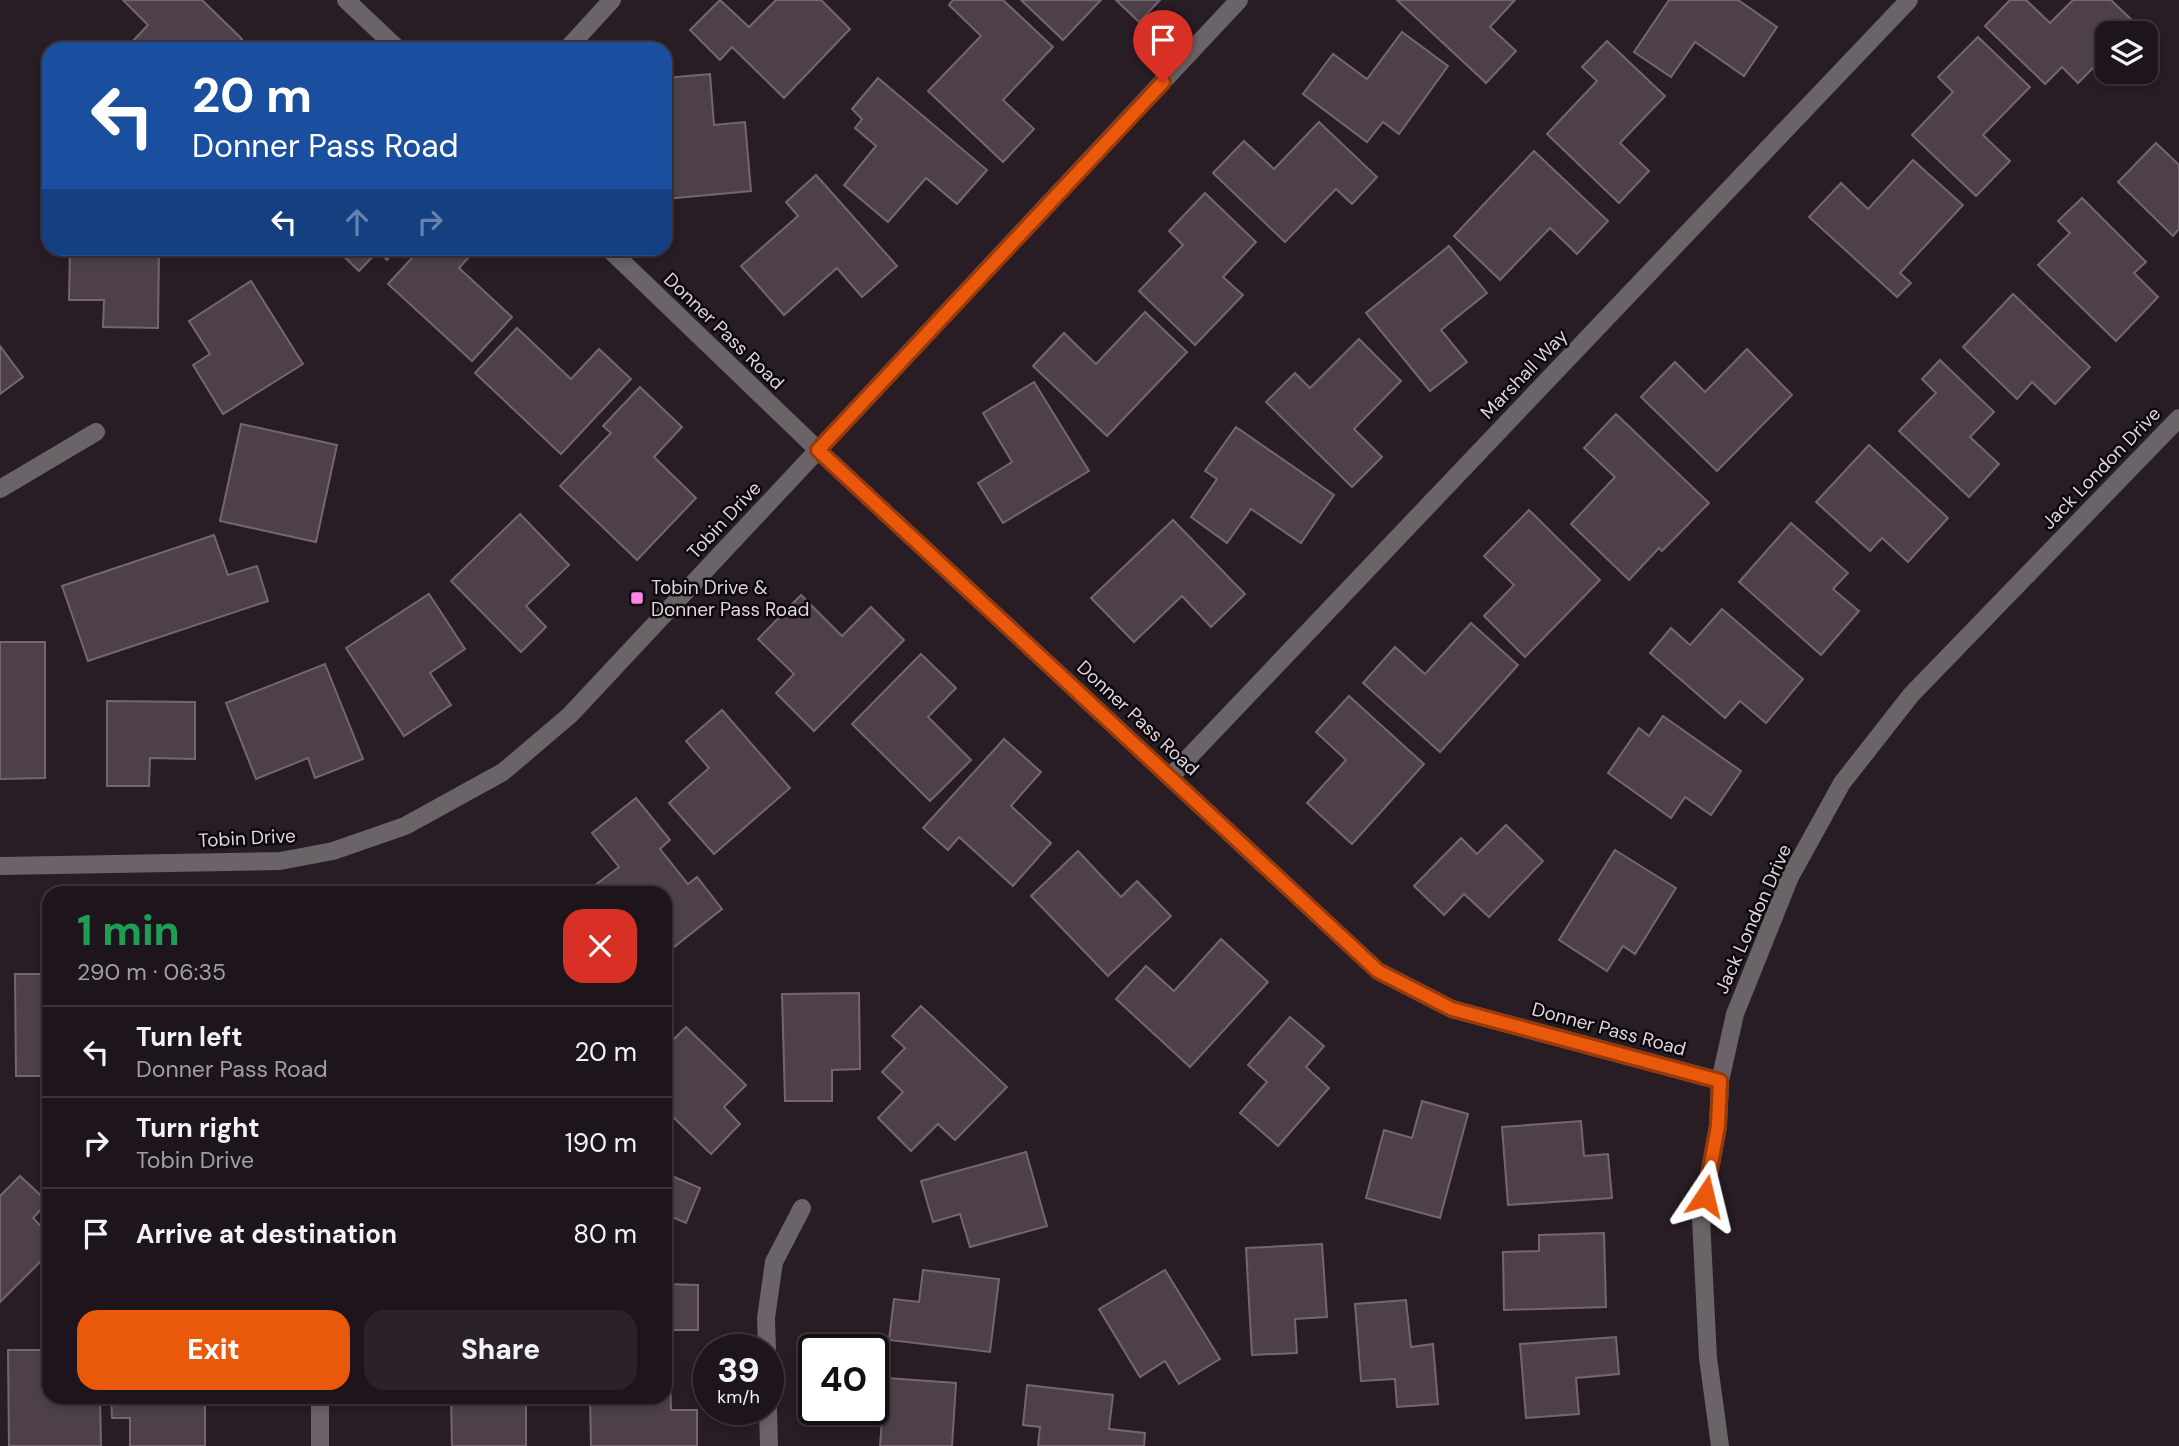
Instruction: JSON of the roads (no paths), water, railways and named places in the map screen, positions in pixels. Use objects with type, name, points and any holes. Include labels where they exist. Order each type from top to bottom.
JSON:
[{"type":"street","points":[[346,0],[391,42]]},
{"type":"street","points":[[573,42],[612,0]]},
{"type":"street","name":"Tobin Drive","points":[[0,866],[279,861],[333,851],[405,826],[503,772],[570,715],[1239,0]]},
{"type":"street","name":"Marshall Way","points":[[1170,777],[1909,0]]},
{"type":"street","name":"Donner Pass Road","points":[[616,256],[818,450],[1378,971],[1452,1009],[1720,1081]]},
{"type":"street","name":"Jack London Drive","points":[[1720,1446],[1708,1358],[1701,1219],[1718,1126],[1720,1081],[1735,1014],[1790,877],[1842,783],[1911,695],[2179,418]]},
{"type":"street","points":[[0,489],[96,432]]},
{"type":"street","points":[[767,1334],[766,1318],[774,1262],[802,1208]]},
{"type":"street","points":[[320,1404],[320,1446]]},
{"type":"street","points":[[768,1425],[769,1446]]},
{"type":"place","name":"Tobin Drive & Donner Pass Road","points":[[637,598]]}]
